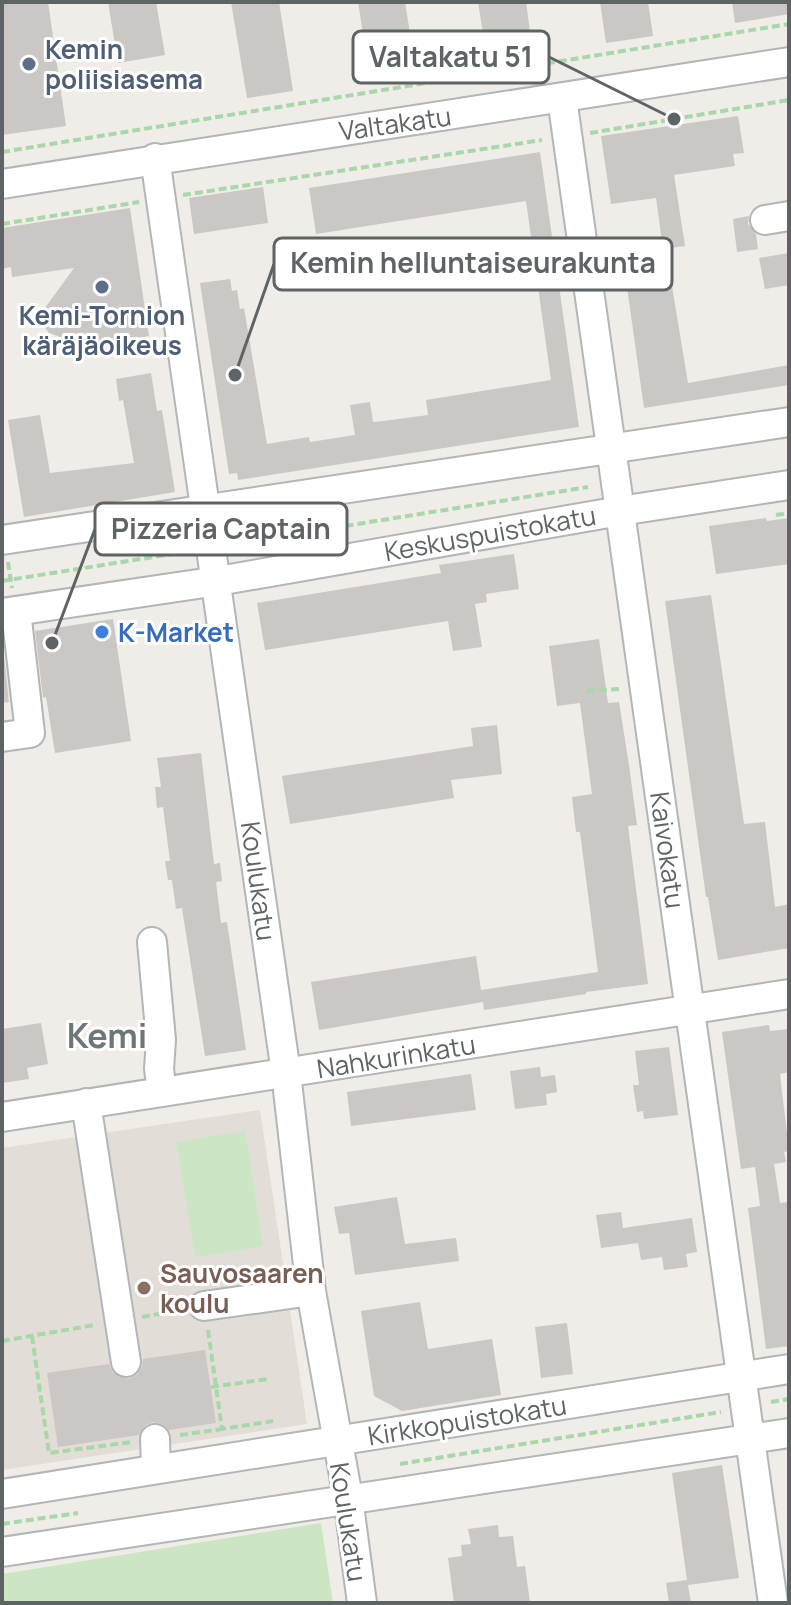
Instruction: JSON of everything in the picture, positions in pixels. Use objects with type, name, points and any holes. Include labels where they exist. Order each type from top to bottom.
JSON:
[{"type":"street","name":"Valtakatu","points":[[2,184],[789,62]]},
{"type":"street","name":"Kaivokatu","points":[[562,98],[690,1010],[729,1378],[750,1439],[773,1603]]},
{"type":"street","name":"Koulukatu","points":[[155,158],[218,581],[286,1073],[311,1291],[348,1498],[362,1603]]},
{"type":"street","points":[[3,540],[789,422]]},
{"type":"street","name":"Keskuspuistokatu","points":[[9,612],[218,581],[789,485]]},
{"type":"street","points":[[2,737],[30,733],[9,612]]},
{"type":"street","points":[[152,942],[161,1040],[159,1069],[162,1092]]},
{"type":"street","name":"Nahkurinkatu","points":[[2,1117],[789,994]]},
{"type":"street","points":[[86,1103],[126,1362]]},
{"type":"street","points":[[204,1306],[311,1291]]},
{"type":"street","name":"Kirkkopuistokatu","points":[[2,1494],[789,1369]]},
{"type":"street","points":[[2,1552],[789,1433]]},
{"type":"street","points":[[155,1439],[156,1468]]},
{"type":"path","points":[[2,152],[789,24]]},
{"type":"path","points":[[2,224],[789,100]]},
{"type":"path","points":[[238,544],[588,487]]},
{"type":"path","points":[[3,540],[11,580],[9,612]]},
{"type":"path","points":[[2,581],[185,552]]},
{"type":"path","points":[[587,691],[620,689]]},
{"type":"path","points":[[2,1341],[204,1306],[213,1386],[222,1429]]},
{"type":"path","points":[[32,1336],[49,1453],[273,1421]]},
{"type":"path","points":[[398,1464],[721,1412],[729,1378]]},
{"type":"path","points":[[213,1386],[268,1379]]},
{"type":"path","points":[[771,1402],[789,1399]]},
{"type":"shaded area","name":"Sauvosaaren koulu","points":[[260,1110],[307,1424],[2,1470],[2,1148]]},
{"type":"green space","points":[[245,1131],[263,1246],[195,1257],[176,1142]]},
{"type":"green space","points":[[321,1523],[333,1603],[2,1603],[2,1574]]},
{"type":"building","name":"Kemin poliisiasema","points":[[2,2],[48,2],[66,126],[2,135]]},
{"type":"building","points":[[108,2],[156,2],[165,55],[118,63]]},
{"type":"building","points":[[231,2],[279,2],[293,91],[247,98]]},
{"type":"building","points":[[358,2],[405,2],[416,71],[370,78]]},
{"type":"building","points":[[478,2],[526,2],[533,53],[487,60]]},
{"type":"building","points":[[600,2],[648,2],[653,36],[606,43]]},
{"type":"building","points":[[732,2],[789,2],[789,14],[735,23]]},
{"type":"building","points":[[738,116],[744,153],[733,154],[735,166],[674,175],[685,246],[663,249],[656,198],[611,204],[601,136]]},
{"type":"building","points":[[540,152],[579,427],[238,480],[237,473],[229,474],[200,283],[230,279],[232,291],[237,290],[240,309],[244,308],[267,444],[309,437],[310,442],[355,435],[350,405],[370,402],[373,422],[383,421],[428,415],[426,400],[551,380],[526,201],[316,234],[309,188]]},
{"type":"building","points":[[263,187],[268,223],[194,234],[189,198]]},
{"type":"building","name":"Kemi-Tornion käräjäoikeus","points":[[130,208],[149,336],[70,347],[69,340],[49,333],[44,326],[44,317],[45,308],[74,268],[12,277],[11,267],[2,269],[2,228]]},
{"type":"building","points":[[749,216],[748,224],[756,234],[758,249],[737,252],[733,219]]},
{"type":"building","points":[[789,253],[789,285],[765,289],[759,258]]},
{"type":"building","points":[[669,268],[688,383],[789,365],[789,385],[644,408],[625,273]]},
{"type":"building","points":[[151,373],[157,411],[162,410],[175,492],[24,517],[8,420],[40,415],[50,473],[134,463],[123,400],[119,401],[116,379]]},
{"type":"building","points":[[766,518],[767,521],[789,518],[789,564],[716,574],[709,526]]},
{"type":"building","points":[[514,554],[519,589],[486,594],[487,602],[475,604],[482,647],[453,651],[448,621],[265,650],[257,603],[441,573],[439,565]]},
{"type":"building","points":[[711,595],[744,824],[765,822],[775,907],[789,904],[789,948],[718,960],[706,897],[665,601]]},
{"type":"building","points":[[113,619],[131,741],[55,753],[46,697],[43,698],[35,631]]},
{"type":"building","points":[[2,638],[9,702],[2,703]]},
{"type":"building","points":[[599,639],[608,703],[619,702],[629,765],[637,825],[628,826],[648,984],[484,1010],[483,1002],[319,1030],[311,982],[476,956],[481,990],[598,972],[580,832],[576,832],[572,797],[592,794],[580,703],[557,706],[549,646]]},
{"type":"building","points":[[497,725],[502,774],[451,780],[454,798],[290,824],[282,776],[473,746],[471,728]]},
{"type":"building","points":[[201,753],[214,864],[220,863],[222,881],[216,882],[221,923],[227,922],[246,1050],[205,1056],[182,908],[176,909],[172,880],[168,880],[165,861],[170,861],[163,807],[157,808],[155,787],[161,787],[157,758]]},
{"type":"building","points":[[41,1023],[48,1064],[27,1068],[29,1079],[2,1083],[2,1029]]},
{"type":"building","points":[[769,1025],[770,1031],[789,1029],[789,1072],[780,1074],[789,1151],[784,1152],[786,1162],[774,1164],[780,1203],[789,1202],[789,1346],[766,1349],[748,1208],[760,1206],[755,1167],[741,1169],[722,1032]]},
{"type":"building","points":[[669,1047],[678,1115],[644,1119],[643,1111],[637,1112],[633,1085],[639,1085],[635,1051]]},
{"type":"building","points":[[540,1067],[541,1077],[555,1075],[557,1092],[546,1094],[547,1105],[515,1109],[510,1071]]},
{"type":"building","points":[[471,1074],[476,1110],[351,1126],[347,1092]]},
{"type":"building","points":[[397,1197],[405,1244],[456,1238],[459,1261],[355,1275],[349,1233],[339,1234],[334,1207]]},
{"type":"building","points":[[621,1212],[623,1228],[692,1218],[697,1252],[686,1254],[688,1267],[664,1270],[662,1257],[641,1260],[638,1243],[601,1248],[596,1215]]},
{"type":"building","points":[[420,1302],[428,1349],[492,1339],[501,1395],[402,1411],[374,1396],[361,1311]]},
{"type":"building","points":[[567,1323],[573,1374],[541,1378],[535,1327]]},
{"type":"building","points":[[205,1350],[216,1423],[169,1430],[154,1422],[145,1425],[139,1435],[58,1447],[47,1373],[109,1364],[113,1373],[128,1379],[137,1375],[143,1359]]},
{"type":"building","points":[[722,1465],[739,1578],[688,1585],[691,1603],[669,1603],[666,1583],[687,1580],[672,1473]]},
{"type":"building","points":[[498,1525],[499,1537],[513,1536],[517,1567],[525,1566],[530,1603],[454,1603],[448,1558],[462,1556],[461,1545],[471,1544],[468,1529]]},
{"type":"place","name":"Kemin poliisiasema","points":[[29,64]]},
{"type":"place","name":"Valtakatu 51","points":[[674,119]]},
{"type":"place","name":"Kemi-Tornion käräjäoikeus","points":[[102,287]]},
{"type":"place","name":"Kemin helluntaiseurakunta","points":[[235,375]]},
{"type":"place","name":"K-Market","points":[[102,632]]},
{"type":"place","name":"Pizzeria Captain","points":[[52,643]]},
{"type":"place","name":"Sauvosaaren koulu","points":[[144,1288]]},
{"type":"district","name":"Kemi","points":[[107,1035]]}]
